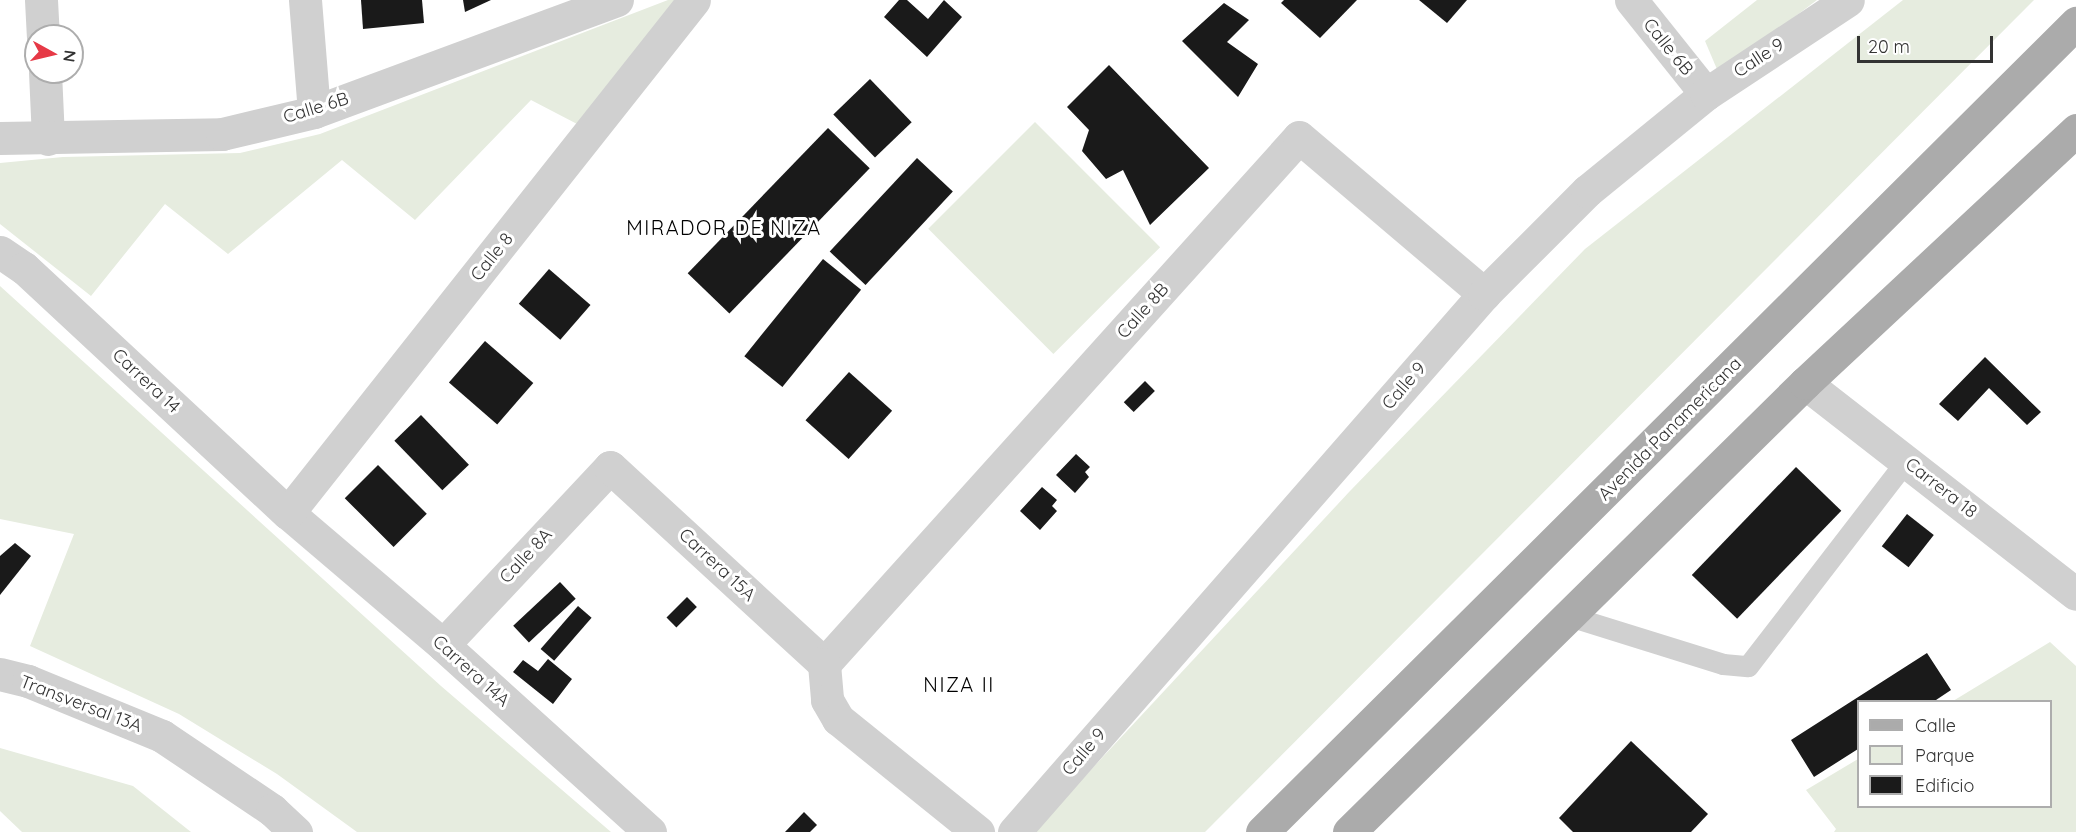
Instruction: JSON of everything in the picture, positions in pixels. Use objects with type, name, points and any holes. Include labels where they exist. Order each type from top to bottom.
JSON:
[{"type":"main road","name":"Avenida Panamericana","points":[[1262,832],[2076,23]]},
{"type":"main road","points":[[1349,832],[1805,383],[2076,130]]},
{"type":"street","points":[[41,0],[42,24]]},
{"type":"street","points":[[304,0],[314,112]]},
{"type":"street","name":"Calle 8","points":[[288,513],[694,0]]},
{"type":"street","name":"Calle 6B","points":[[1631,0],[1706,94]]},
{"type":"street","name":"Calle 9","points":[[1014,832],[1484,294],[1587,191],[1706,94],[1848,0]]},
{"type":"street","name":"Calle 6B","points":[[0,138],[48,139],[222,134],[314,112],[608,1]]},
{"type":"street","points":[[46,84],[48,139]]},
{"type":"street","name":"Calle 8B","points":[[824,664],[1299,137],[1484,294]]},
{"type":"street","name":"Carrera 14","points":[[0,252],[24,268],[288,513]]},
{"type":"street","name":"Carrera 18","points":[[1805,383],[2076,594]]},
{"type":"street","name":"Carrera 15A","points":[[610,467],[824,664]]},
{"type":"street","name":"Calle 8A","points":[[443,645],[610,467]]},
{"type":"street","name":"Carrera 14A","points":[[288,513],[443,645],[650,832]]},
{"type":"street","points":[[824,664],[827,700],[838,718],[978,832]]},
{"type":"street","name":"Transversal 13A","points":[[0,674],[28,681],[162,736],[272,810],[296,832]]},
{"type":"lane","points":[[1569,616],[1723,664],[1748,666],[1906,461]]},
{"type":"green space","points":[[668,0],[680,0],[579,125],[531,100],[415,220],[342,160],[228,254],[165,204],[91,296],[0,224],[0,163],[63,157],[240,153],[320,134]]},
{"type":"green space","points":[[1757,0],[1817,0],[1719,74],[1705,41]]},
{"type":"green space","points":[[1903,0],[2034,0],[1205,832],[1033,832],[1350,491],[1585,249]]},
{"type":"green space","points":[[1035,122],[1160,247],[1053,354],[928,229]]},
{"type":"green space","points":[[0,286],[441,686],[611,832],[357,832],[277,774],[179,714],[30,646],[74,534],[0,519]]},
{"type":"green space","points":[[2050,642],[2076,666],[2076,832],[1834,832],[1836,829],[1806,790],[1857,760],[1857,808],[2052,808],[2052,700],[1955,700]]},
{"type":"green space","points":[[0,748],[133,786],[191,832],[22,832],[0,811]]},
{"type":"building","points":[[361,0],[422,0],[424,23],[363,29]]},
{"type":"building","points":[[463,0],[491,0],[465,12]]},
{"type":"building","points":[[899,0],[907,0],[928,19],[944,0],[962,17],[927,57],[884,17]]},
{"type":"building","points":[[1284,0],[1357,0],[1320,38],[1281,3]]},
{"type":"building","points":[[1419,0],[1467,0],[1447,23]]},
{"type":"building","points":[[1224,3],[1249,20],[1227,42],[1258,64],[1238,97],[1182,41]]},
{"type":"building","points":[[1109,65],[1209,168],[1150,225],[1123,170],[1106,179],[1082,151],[1089,130],[1067,107]]},
{"type":"building","points":[[870,79],[912,122],[875,158],[833,114]]},
{"type":"building","points":[[828,128],[870,168],[729,314],[688,273]]},
{"type":"building","points":[[917,158],[953,191],[866,285],[830,252]]},
{"type":"building","points":[[823,259],[861,290],[782,387],[744,356]]},
{"type":"building","points":[[549,269],[591,305],[560,340],[519,304]]},
{"type":"building","points":[[485,341],[533,383],[497,424],[449,383]]},
{"type":"building","points":[[1985,357],[2041,412],[2027,425],[1989,388],[1958,421],[1939,404]]},
{"type":"building","points":[[849,372],[892,411],[849,459],[806,420]]},
{"type":"building","points":[[1145,381],[1155,391],[1134,412],[1124,402]]},
{"type":"building","points":[[421,415],[469,465],[442,490],[394,441]]},
{"type":"building","points":[[1076,454],[1090,467],[1085,472],[1089,477],[1075,493],[1056,475]]},
{"type":"building","points":[[378,465],[427,514],[394,547],[345,498]]},
{"type":"building","points":[[1796,467],[1841,511],[1737,619],[1692,575]]},
{"type":"building","points":[[1042,487],[1057,500],[1052,506],[1057,511],[1040,530],[1020,511]]},
{"type":"building","points":[[1907,514],[1934,535],[1909,567],[1882,546]]},
{"type":"building","points":[[15,543],[31,556],[0,595],[0,556]]},
{"type":"building","points":[[560,582],[576,599],[529,642],[513,626]]},
{"type":"building","points":[[687,597],[697,607],[676,627],[666,618]]},
{"type":"building","points":[[578,606],[592,618],[554,661],[541,649]]},
{"type":"building","points":[[1927,653],[1951,690],[1936,700],[1857,700],[1857,750],[1814,777],[1791,740]]},
{"type":"building","points":[[548,659],[572,679],[553,704],[513,672],[523,660],[538,671]]},
{"type":"building","points":[[1631,741],[1708,814],[1691,832],[1573,832],[1559,818]]},
{"type":"building","points":[[804,812],[817,825],[810,832],[785,832]]},
{"type":"district","name":"MIRADOR DE NIZA","points":[[724,227]]},
{"type":"district","name":"NIZA II","points":[[959,684]]}]
